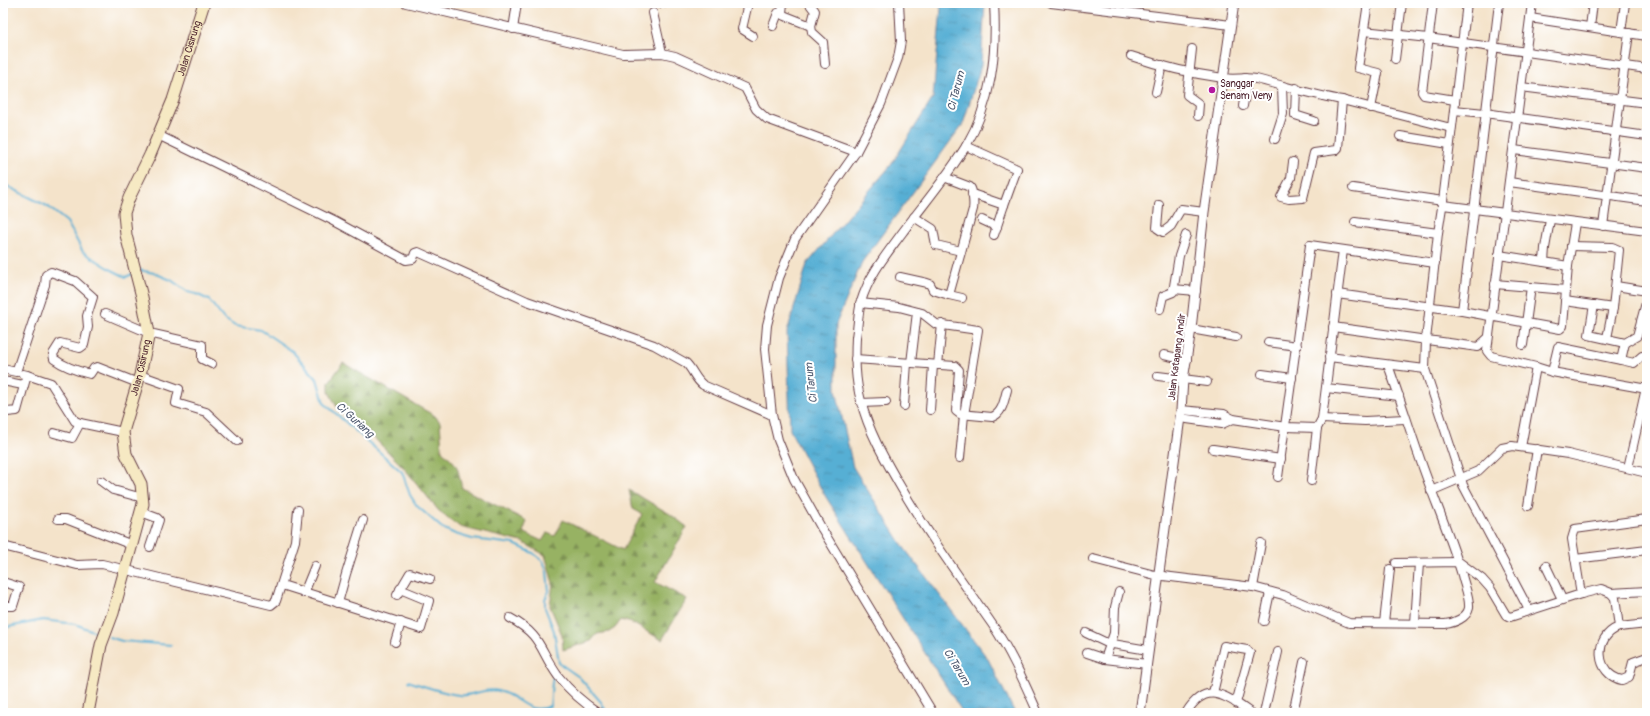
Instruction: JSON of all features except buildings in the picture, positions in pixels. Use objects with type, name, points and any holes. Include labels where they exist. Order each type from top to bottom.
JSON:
[{"type":"main road","name":"Jalan Cisirung","points":[[88,713],[97,658],[125,571],[141,512],[143,498],[141,484],[126,454],[123,432],[139,379],[149,333],[126,235],[124,213],[129,198],[158,136],[172,100],[204,3]]},
{"type":"street","points":[[406,3],[623,54],[662,54],[690,62],[737,83],[744,88],[756,109],[767,120],[856,152]]},
{"type":"street","points":[[512,29],[517,3]]},
{"type":"street","points":[[748,3],[742,29],[753,36]]},
{"type":"street","points":[[782,13],[783,3]]},
{"type":"street","points":[[809,3],[815,11],[811,26],[812,32],[822,42],[825,64]]},
{"type":"street","points":[[899,3],[901,41],[898,58],[881,104],[856,152],[795,239],[779,278],[767,325],[765,349],[772,415],[778,440],[794,479],[822,530],[933,713]]},
{"type":"street","points":[[994,3],[996,46],[994,67],[984,104],[966,146],[876,269],[860,304],[855,359],[856,379],[861,403],[874,440],[929,536],[992,625],[1015,662],[1038,713]]},
{"type":"street","points":[[1051,3],[1231,25]]},
{"type":"street","name":"Jalan Katapang Andir","points":[[1140,713],[1181,414],[1183,380],[1196,291],[1204,212],[1234,3]]},
{"type":"street","points":[[1368,3],[1358,68],[1378,73],[1371,108]]},
{"type":"street","points":[[1395,59],[1402,3]]},
{"type":"street","points":[[1433,3],[1422,92],[1424,96],[1455,100]]},
{"type":"street","points":[[1466,3],[1443,203],[1438,232],[1426,340],[1425,369],[1461,479],[1529,610]]},
{"type":"street","points":[[1462,311],[1499,3]]},
{"type":"street","points":[[1532,3],[1506,214],[1488,338],[1488,351],[1491,356],[1552,372],[1646,388],[1628,468]]},
{"type":"street","points":[[1590,27],[1593,3]]},
{"type":"street","points":[[1603,226],[1623,67],[1625,3]]},
{"type":"street","points":[[653,13],[662,54]]},
{"type":"street","points":[[774,26],[778,13],[782,13],[811,26]]},
{"type":"street","points":[[1530,18],[1647,36]]},
{"type":"street","points":[[1364,31],[1428,38],[1623,67],[1647,69]]},
{"type":"street","points":[[1192,49],[1187,95],[1199,104],[1198,116]]},
{"type":"street","points":[[1131,56],[1162,66],[1224,79],[1244,78],[1296,88],[1320,96],[1386,110],[1438,126],[1451,128]]},
{"type":"street","points":[[1156,92],[1162,66]]},
{"type":"street","points":[[1243,106],[1246,88],[1244,78]]},
{"type":"street","points":[[1275,139],[1283,114],[1282,86]]},
{"type":"street","points":[[1521,87],[1647,103]]},
{"type":"street","points":[[1296,88],[1295,115],[1314,121]]},
{"type":"street","points":[[1293,162],[1291,178],[1281,197],[1289,199],[1303,198],[1314,153],[1336,150],[1338,148],[1342,100]]},
{"type":"street","points":[[1454,110],[1485,112],[1647,136]]},
{"type":"street","points":[[158,136],[300,204],[406,260],[413,260],[415,254],[418,252],[527,301],[654,345],[686,363],[691,368],[698,381],[703,385],[772,415]]},
{"type":"street","points":[[1400,136],[1449,144]]},
{"type":"street","points":[[966,146],[1017,168],[1017,174],[995,231],[982,220]]},
{"type":"street","points":[[1514,150],[1647,168]]},
{"type":"street","points":[[944,177],[972,189],[973,209],[949,295]]},
{"type":"street","points":[[1509,182],[1647,201]]},
{"type":"street","points":[[1353,188],[1506,214],[1647,231]]},
{"type":"street","points":[[972,194],[1004,205]]},
{"type":"street","points":[[1159,205],[1157,228],[1163,232],[1171,226],[1181,210],[1204,212]]},
{"type":"street","points":[[914,217],[932,229],[936,245],[961,251]]},
{"type":"street","points":[[1544,262],[1550,220]]},
{"type":"street","points":[[1355,222],[1438,232]]},
{"type":"street","points":[[1337,294],[1430,308],[1462,311],[1526,322],[1555,329],[1561,328],[1568,266],[1575,223]]},
{"type":"street","points":[[1160,309],[1163,296],[1171,294],[1173,289],[1179,256],[1186,235]]},
{"type":"street","points":[[1278,477],[1310,245],[1435,263]]},
{"type":"street","points":[[1571,246],[1612,247],[1619,250],[1616,286],[1607,338]]},
{"type":"street","points":[[1311,481],[1317,428],[1322,419],[1343,250]]},
{"type":"street","points":[[1499,255],[1568,266]]},
{"type":"street","points":[[16,372],[46,275],[51,272],[75,281],[91,295],[93,300],[87,316],[88,327],[84,345],[80,348],[60,343],[53,354],[54,359],[64,366],[80,372],[90,374],[94,368],[97,368],[179,389],[176,403],[206,412],[237,441]]},
{"type":"street","points":[[900,277],[930,284],[933,290],[962,298]]},
{"type":"street","points":[[1495,284],[1566,290]]},
{"type":"street","points":[[1616,286],[1647,291]]},
{"type":"street","points":[[1523,345],[1531,287]]},
{"type":"street","points":[[1173,289],[1196,291]]},
{"type":"street","points":[[1594,305],[1589,335],[1625,343],[1637,336],[1647,299]]},
{"type":"street","points":[[1565,302],[1613,308]]},
{"type":"street","points":[[860,304],[885,304],[917,312],[932,322],[978,330],[964,415],[960,458]]},
{"type":"street","points":[[904,406],[917,312]]},
{"type":"street","points":[[105,314],[149,333],[202,345],[202,358],[212,364]]},
{"type":"street","points":[[930,410],[935,365],[942,324]]},
{"type":"street","points":[[1333,327],[1478,347],[1488,338]]},
{"type":"street","points":[[1191,329],[1236,337]]},
{"type":"street","points":[[1268,342],[1297,346]]},
{"type":"street","points":[[1621,360],[1625,343]]},
{"type":"street","points":[[1552,372],[1559,347],[1634,363],[1642,356],[1647,357]]},
{"type":"street","points":[[1164,356],[1187,360]]},
{"type":"street","points":[[1329,357],[1425,369]]},
{"type":"street","points":[[855,359],[958,368],[956,411],[964,415],[992,418],[1001,410],[1007,390]]},
{"type":"street","points":[[1094,559],[1159,576],[1253,587],[1270,592],[1349,623],[1453,623],[1467,613],[1469,607],[1467,592],[1455,548],[1431,491],[1405,419],[1388,365]]},
{"type":"street","points":[[1521,447],[1536,367]]},
{"type":"street","points":[[3,369],[51,383],[75,420],[123,432]]},
{"type":"street","points":[[1262,374],[1292,378]]},
{"type":"street","points":[[7,412],[17,411],[27,375]]},
{"type":"street","points":[[1158,376],[1207,382]]},
{"type":"street","points":[[3,382],[23,385]]},
{"type":"street","points":[[1326,388],[1399,396]]},
{"type":"street","points":[[861,403],[886,402]]},
{"type":"street","points":[[1181,414],[1222,424],[1233,419],[1286,427],[1317,428]]},
{"type":"street","points":[[1322,419],[1365,421],[1405,419]]},
{"type":"street","points":[[54,433],[72,438],[80,422]]},
{"type":"street","points":[[1431,491],[1478,471],[1502,448],[1512,446],[1568,454],[1647,473]]},
{"type":"street","points":[[1213,449],[1281,459]]},
{"type":"street","points":[[1528,506],[1537,449]]},
{"type":"street","points":[[101,481],[113,490],[143,498]]},
{"type":"street","points":[[3,546],[77,565],[102,564],[125,571],[270,605],[276,601],[295,541],[298,510]]},
{"type":"street","points":[[141,512],[159,520],[150,547]]},
{"type":"street","points":[[58,519],[66,519],[132,545]]},
{"type":"street","points":[[1581,594],[1572,539],[1575,529],[1647,519]]},
{"type":"street","points":[[338,603],[363,520]]},
{"type":"street","points":[[1253,587],[1261,543]]},
{"type":"street","points":[[1576,559],[1647,550]]},
{"type":"street","points":[[1384,623],[1393,566],[1419,563],[1458,562],[1482,579],[1490,588],[1506,615],[1510,617],[1562,599],[1601,589],[1611,593],[1647,591]]},
{"type":"street","points":[[1415,623],[1419,563]]},
{"type":"street","points":[[304,593],[315,566]]},
{"type":"street","points":[[1546,566],[1562,599]]},
{"type":"street","points":[[282,585],[421,628],[430,603],[399,592],[410,573],[430,579]]},
{"type":"street","points":[[3,582],[19,587],[13,606],[3,606]]},
{"type":"street","points":[[1105,659],[1114,633],[1115,606],[1119,592]]},
{"type":"street","points":[[1264,621],[1270,592]]},
{"type":"street","points":[[1611,593],[1615,598],[1619,627]]},
{"type":"street","points":[[510,618],[531,632],[566,685],[599,713]]},
{"type":"street","points":[[395,642],[401,622]]},
{"type":"street","points":[[1647,624],[1619,627],[1606,636],[1601,647],[1602,663],[1609,675],[1613,678],[1622,680],[1629,677],[1633,662],[1647,657]]},
{"type":"street","points":[[1086,633],[1111,644],[1148,650]]},
{"type":"street","points":[[1213,693],[1224,646],[1247,650],[1250,653],[1236,703]]},
{"type":"street","points":[[1264,713],[1278,652]]},
{"type":"street","points":[[1087,653],[1105,659],[1147,664]]},
{"type":"street","points":[[1293,713],[1304,662]]},
{"type":"street","points":[[1186,713],[1194,701],[1202,695],[1213,693],[1236,703],[1251,713]]},
{"type":"green space","points":[[343,363],[435,416],[440,422],[442,451],[457,467],[462,488],[527,521],[523,532],[542,541],[547,533],[555,536],[563,520],[623,550],[642,514],[633,509],[629,490],[670,514],[687,527],[655,582],[687,599],[662,640],[632,623],[621,620],[615,628],[609,632],[597,634],[591,641],[563,650],[562,635],[550,606],[553,583],[545,555],[522,542],[460,527],[439,511],[404,468],[371,435],[337,407],[329,392],[329,382]]},
{"type":"water","name":"Ci Tarum","points":[[939,3],[985,3],[981,66],[963,124],[862,262],[836,324],[836,390],[853,467],[905,549],[988,659],[1015,713],[963,713],[824,494],[790,430],[787,332],[807,264],[891,165],[933,98],[941,8]]},
{"type":"waterway","name":"Ci Guriang","points":[[3,184],[47,206],[67,222],[83,252],[126,277],[132,274]]},
{"type":"waterway","name":"Ci Guriang","points":[[139,270],[154,273],[171,280],[188,292],[209,300],[223,318],[235,326],[261,330],[292,351],[317,379],[324,403],[402,472],[410,495],[417,506],[442,528],[472,539],[514,544],[533,553],[543,561],[547,572],[549,591],[545,599],[545,608],[554,631],[559,663],[579,677],[601,702],[607,713]]},
{"type":"waterway","points":[[3,628],[43,620],[75,624],[101,634]]},
{"type":"waterway","points":[[109,637],[122,641],[171,645]]},
{"type":"waterway","points":[[408,681],[459,695],[468,695],[489,690],[498,691],[506,693],[535,709],[550,706],[554,674]]},
{"type":"place","name":"Sanggar Senam Veny","points":[[1212,90]]}]
